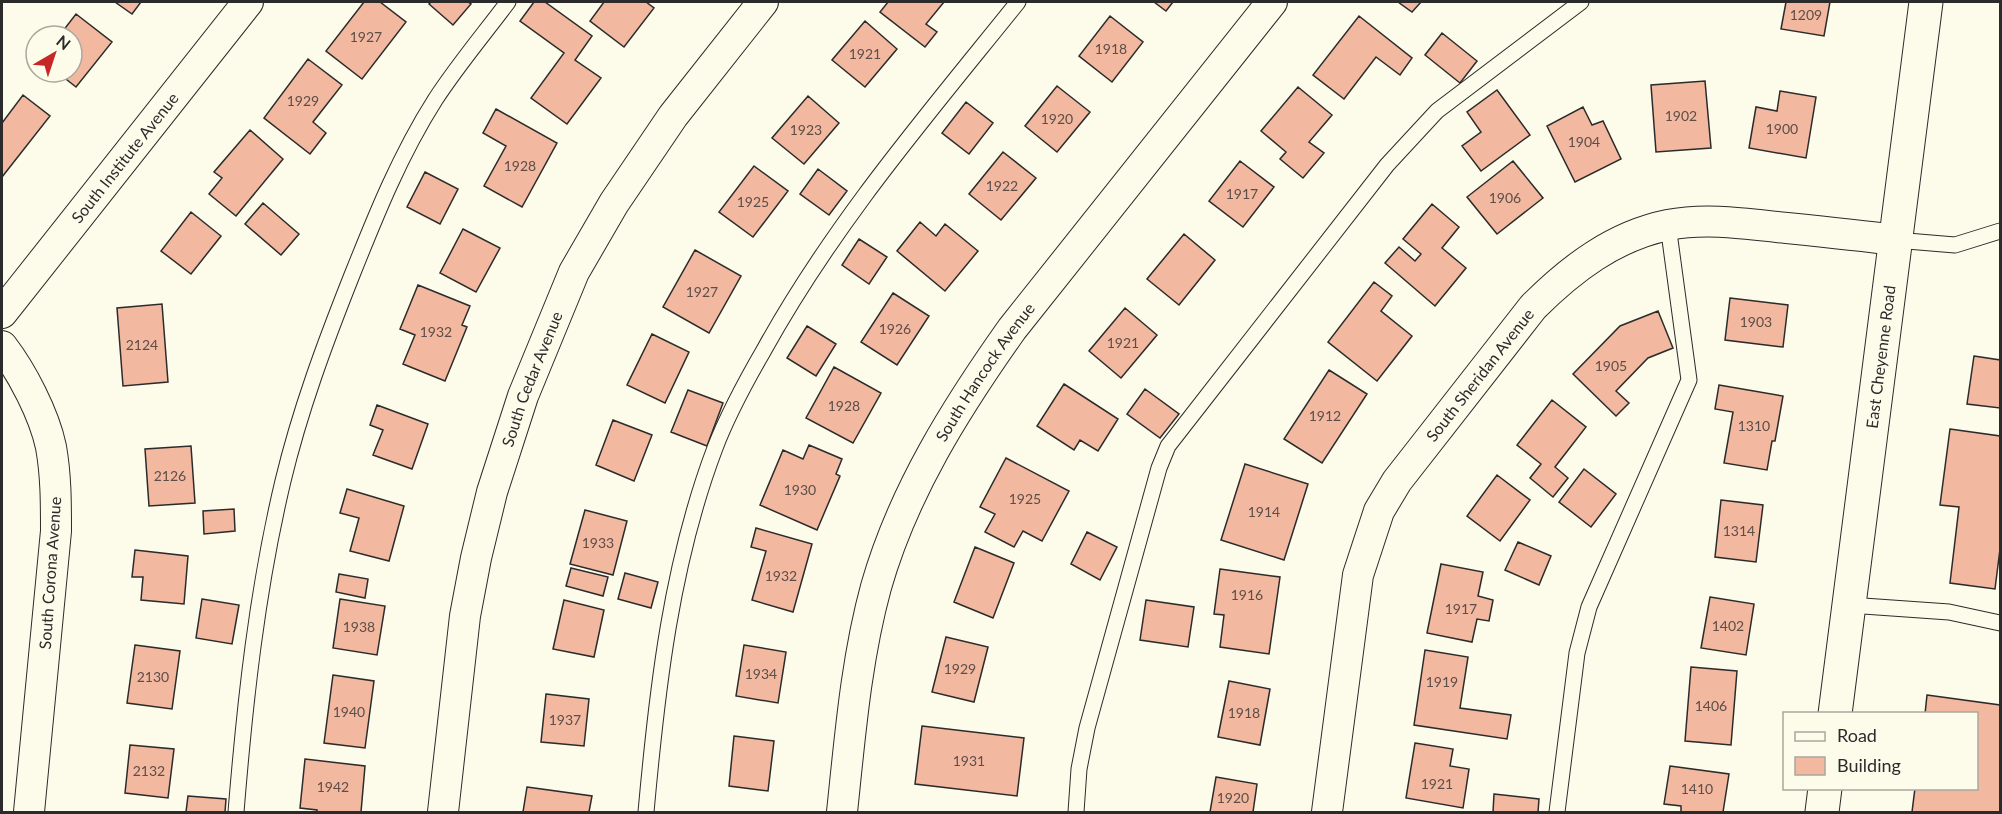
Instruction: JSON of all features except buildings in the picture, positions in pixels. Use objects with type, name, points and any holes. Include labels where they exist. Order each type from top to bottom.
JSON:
[{"type":"street","name":"South Institute Avenue","points":[[2,313],[248,2]]},
{"type":"street","name":"South Cedar Avenue","points":[[443,813],[464,626],[476,558],[492,492],[523,396],[574,272],[614,203],[673,116],[763,2]]},
{"type":"street","name":"South Hancock Avenue","points":[[842,813],[852,710],[865,633],[893,537],[915,486],[948,425],[1012,328],[1272,2]]},
{"type":"street","name":"East Cheyenne Road","points":[[1835,712],[1926,2]]},
{"type":"street","name":"South Sheridan Avenue","points":[[1327,813],[1358,575],[1379,511],[1397,481],[1540,300],[1559,281],[1595,255],[1630,237],[1668,225],[1701,222],[1738,223],[1895,240]]},
{"type":"street","name":"South Corona Avenue","points":[[2,346],[16,364],[34,399],[50,445],[56,486],[56,531],[29,813]]},
{"type":"street","points":[[1822,813],[1825,790]]},
{"type":"lane","points":[[236,813],[245,699],[260,598],[283,481],[316,366],[383,196],[409,146],[436,99],[508,2]]},
{"type":"lane","points":[[646,813],[664,655],[676,585],[692,515],[716,447],[746,382],[777,326],[842,224],[1018,2]]},
{"type":"lane","points":[[1076,813],[1079,768],[1087,728],[1167,446],[1387,165],[1437,111],[1581,2]]},
{"type":"lane","points":[[1557,813],[1576,653],[1589,607],[1689,380],[1668,225]]},
{"type":"lane","points":[[1895,240],[1955,245],[2001,231]]},
{"type":"lane","points":[[1848,605],[1948,612],[2001,623]]}]
